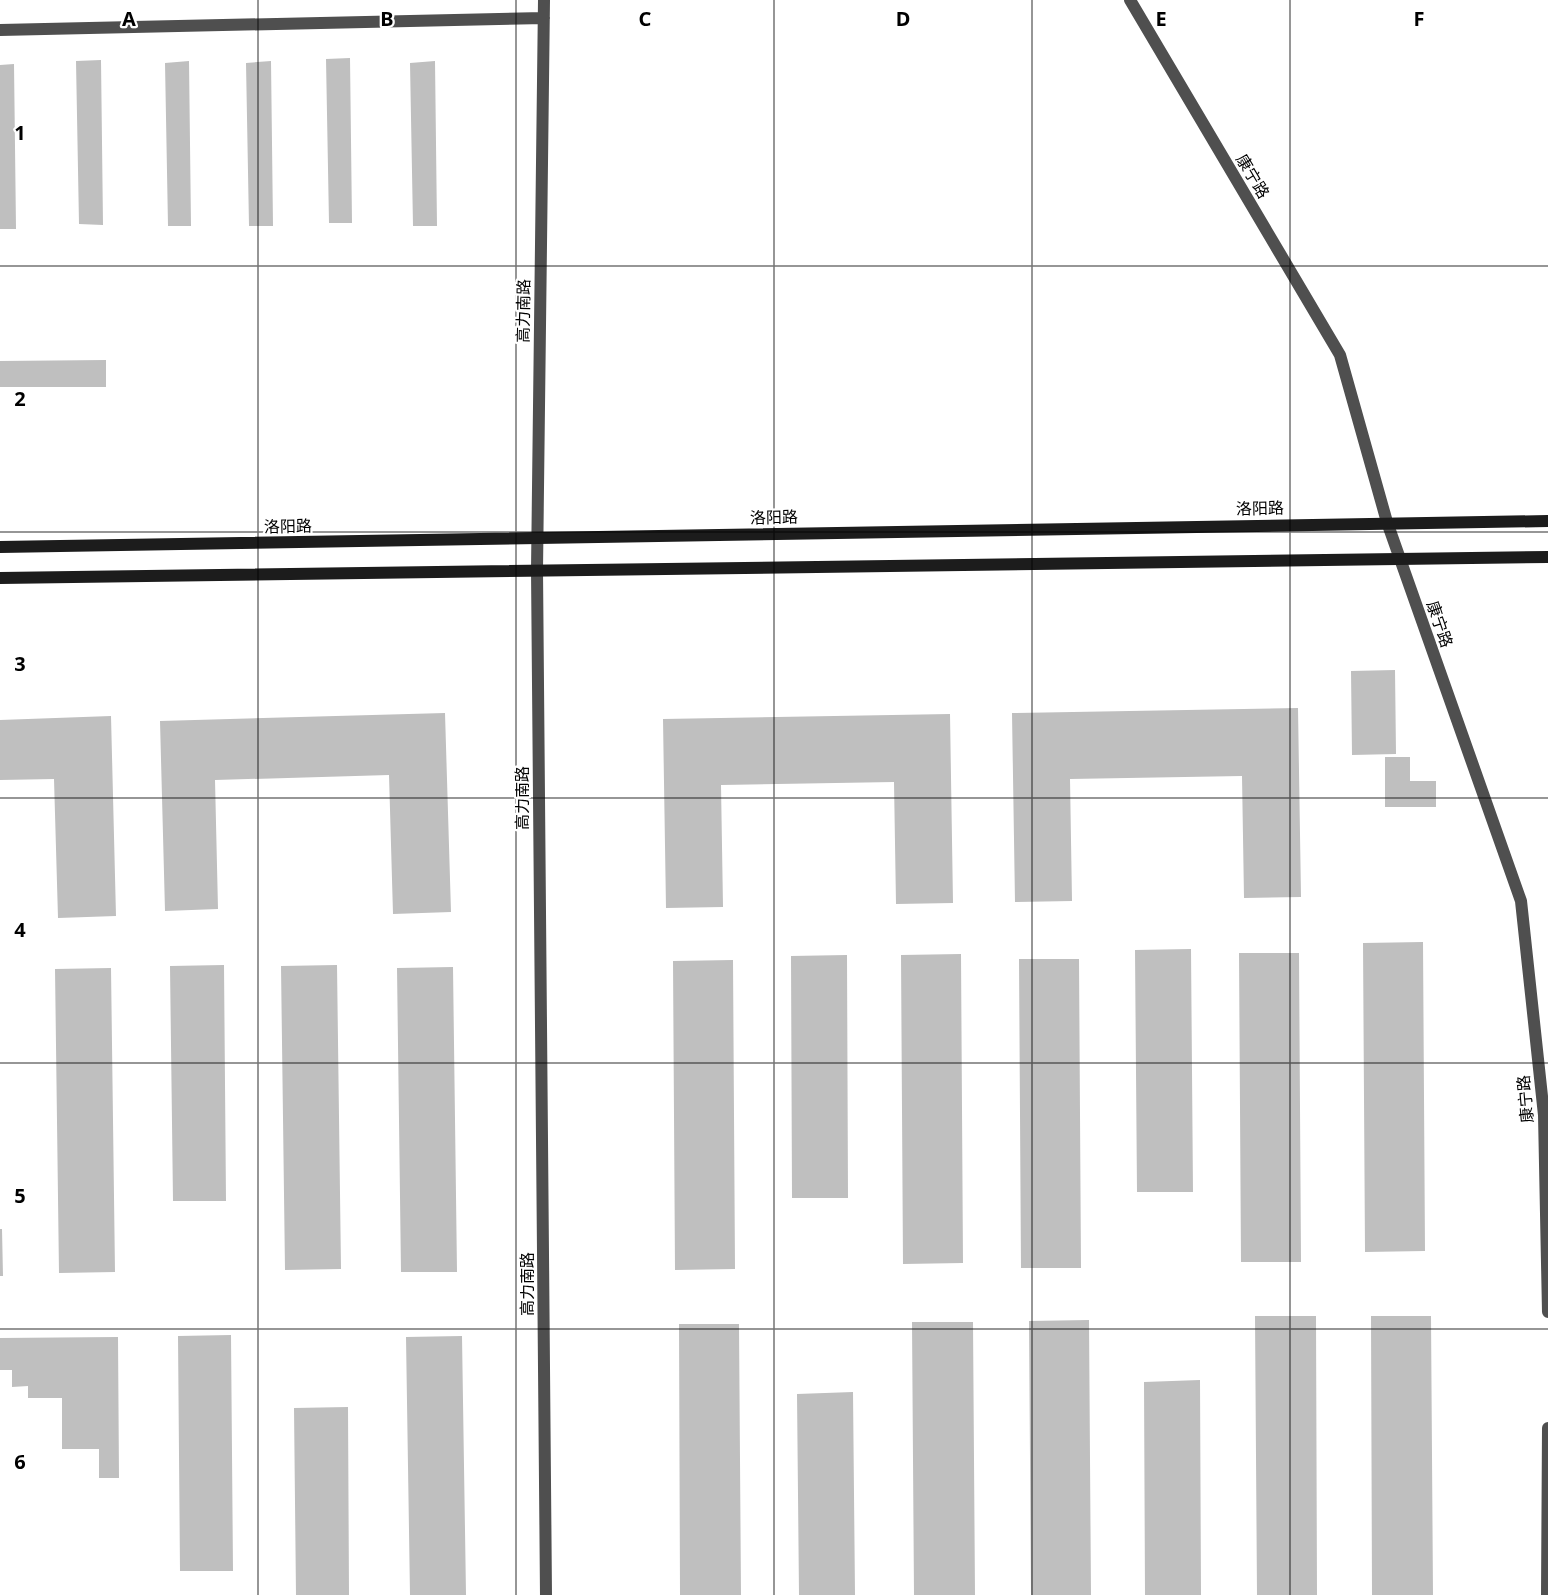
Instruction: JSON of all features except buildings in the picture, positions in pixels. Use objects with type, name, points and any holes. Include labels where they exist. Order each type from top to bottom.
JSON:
[{"type":"street","name":"高力南路","points":[[544,0],[537,570],[546,1595]]},
{"type":"street","name":"康宁路","points":[[1130,0],[1340,355],[1387,522],[1521,902],[1544,1115],[1548,1312]]},
{"type":"street","points":[[0,30],[544,18]]},
{"type":"street","name":"洛阳路","points":[[0,547],[1548,521]]},
{"type":"street","points":[[0,578],[1548,557]]},
{"type":"street","points":[[1547,1595],[1548,1428]]}]
